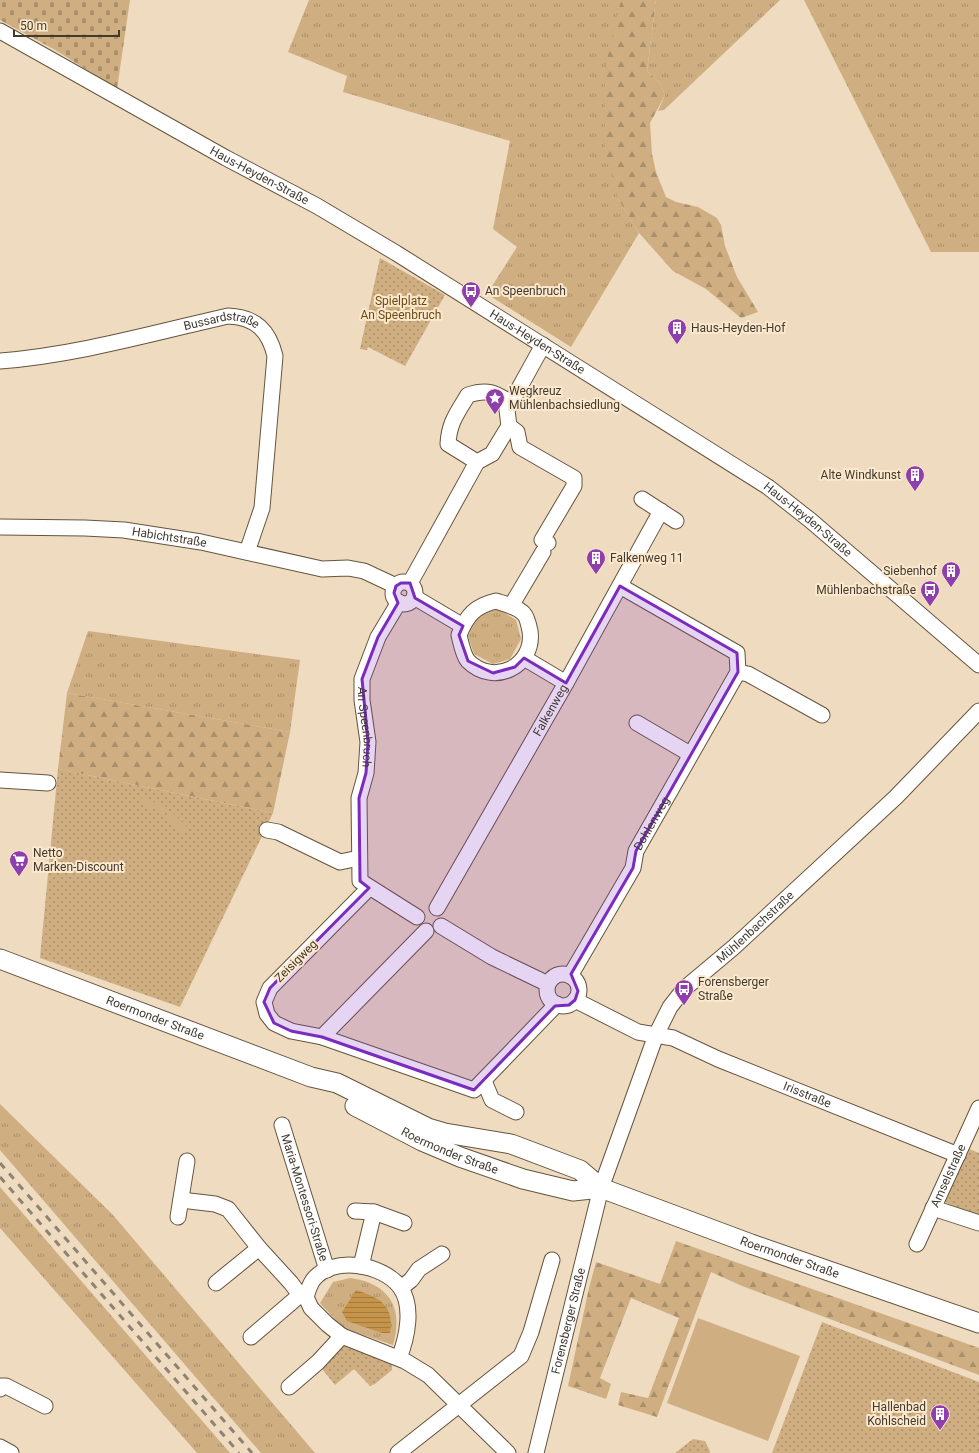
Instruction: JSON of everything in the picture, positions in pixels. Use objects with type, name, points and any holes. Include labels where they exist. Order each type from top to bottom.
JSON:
[{"type":"main road","name":"Roermonder Straße","points":[[0,959],[311,1077],[337,1083],[428,1128],[445,1133],[511,1144],[580,1170],[601,1188],[751,1244],[979,1324]]},
{"type":"main road","name":"Roermonder Straße","points":[[311,1077],[331,1093],[399,1131],[460,1157],[523,1179],[562,1190],[573,1191],[601,1188]]},
{"type":"street","name":"Haus-Heyden-Straße","points":[[0,31],[226,158],[317,206],[396,253],[778,494],[979,665]]},
{"type":"street","name":"Bussardstraße","points":[[0,361],[64,352],[228,316],[237,316],[260,326],[272,342],[275,356],[262,508],[247,552]]},
{"type":"street","points":[[406,589],[477,462],[492,454],[509,426],[507,410],[543,345]]},
{"type":"street","points":[[477,462],[448,444],[448,429],[457,412],[468,395],[480,391],[492,392],[511,403]]},
{"type":"street","points":[[509,426],[517,432],[520,447],[574,478],[574,486],[542,540],[545,548],[511,606]]},
{"type":"street","points":[[642,499],[676,520]]},
{"type":"street","name":"Falkenweg","points":[[437,908],[566,683],[661,511]]},
{"type":"street","name":"Habichtstraße","points":[[0,527],[124,530],[247,552],[322,569],[336,568],[364,571],[406,589],[463,626]]},
{"type":"street","points":[[620,586],[737,653],[738,672],[748,674],[822,715]]},
{"type":"street","name":"An Speenbruch","points":[[406,589],[409,602],[399,602],[378,637],[362,679],[362,700],[368,742],[366,773],[359,798],[360,881],[417,918],[420,926],[426,931]]},
{"type":"street","points":[[496,601],[511,606],[524,614],[529,626],[531,640],[524,658],[515,667],[503,672],[493,673],[468,661],[458,636],[471,614],[482,605],[496,601]]},
{"type":"street","points":[[524,658],[566,683]]},
{"type":"street","name":"Dohlenweg","points":[[570,976],[633,868],[636,851],[738,672]]},
{"type":"street","name":"Mühlenbachstraße","points":[[601,1188],[656,1035],[670,1007],[684,989],[734,947],[847,843],[935,758],[979,711]]},
{"type":"street","points":[[637,723],[690,754]]},
{"type":"street","points":[[0,780],[48,783]]},
{"type":"street","points":[[267,830],[278,832],[340,862],[359,858]]},
{"type":"street","name":"Zeisigweg","points":[[369,888],[270,988],[264,1002],[267,1014],[274,1023],[291,1031],[322,1037],[474,1090],[557,1004]]},
{"type":"street","points":[[322,1037],[426,931],[435,931],[441,926],[443,918],[437,908],[430,906],[423,908],[417,918]]},
{"type":"street","points":[[441,926],[492,956],[548,984]]},
{"type":"street","points":[[561,974],[570,976],[577,984],[578,992],[575,1000],[566,1006],[557,1004],[549,997],[548,984],[555,976],[561,974]]},
{"type":"street","points":[[575,1000],[638,1032],[656,1035]]},
{"type":"street","name":"Irisstraße","points":[[656,1035],[673,1038],[718,1058],[958,1155]]},
{"type":"street","points":[[484,1081],[492,1100],[516,1112]]},
{"type":"street","name":"Amselstraße","points":[[917,1244],[979,1108]]},
{"type":"street","name":"Maria-Montessori-Straße","points":[[282,1125],[327,1270]]},
{"type":"street","points":[[178,1217],[182,1200],[187,1161]]},
{"type":"street","name":"Forensberger Straße","points":[[536,1453],[601,1188]]},
{"type":"street","points":[[182,1200],[215,1204],[228,1209],[259,1248],[303,1296],[311,1308],[326,1324],[342,1336],[414,1365],[428,1375],[508,1453]]},
{"type":"street","points":[[934,1208],[979,1223]]},
{"type":"street","points":[[356,1211],[374,1212],[404,1223]]},
{"type":"street","points":[[361,1266],[374,1212]]},
{"type":"street","points":[[216,1283],[259,1248]]},
{"type":"street","points":[[399,1358],[406,1338],[408,1320],[407,1306],[401,1288],[411,1280],[419,1270],[442,1254]]},
{"type":"street","points":[[398,1453],[521,1356],[531,1332],[552,1260]]},
{"type":"street","name":"Maria-Montessori-Straße","points":[[252,1337],[303,1296],[314,1279],[327,1270],[339,1266],[361,1266],[385,1274],[401,1288]]},
{"type":"street","points":[[289,1387],[318,1362],[342,1336]]},
{"type":"street","points":[[0,1389],[1,1386],[6,1386],[45,1406]]},
{"type":"street","points":[[0,1447],[11,1453]]},
{"type":"highlighted area","points":[[401,583],[410,583],[415,598],[463,626],[459,635],[468,661],[493,673],[515,667],[524,658],[566,683],[620,586],[737,653],[738,672],[636,851],[633,868],[571,974],[578,991],[575,1000],[569,1005],[555,1006],[474,1090],[322,1037],[291,1031],[274,1023],[264,1002],[270,988],[369,888],[360,881],[359,798],[366,773],[368,742],[362,679],[378,637],[398,603],[394,593],[396,586]]},
{"type":"green space","points":[[0,0],[130,0],[117,89],[57,51],[0,20]]},
{"type":"green space","points":[[309,0],[621,0],[618,18],[618,199],[639,233],[571,347],[487,294],[517,247],[493,229],[510,141],[343,92],[347,76],[288,52]]},
{"type":"green space","points":[[621,0],[656,0],[647,71],[660,83],[665,95],[650,123],[652,154],[656,172],[666,197],[676,202],[698,207],[717,218],[721,225],[725,246],[737,277],[758,312],[741,318],[706,289],[673,271],[639,233],[618,199],[605,149],[605,84],[608,54]]},
{"type":"green space","points":[[656,0],[780,0],[664,110],[658,111],[665,95],[660,83],[647,71]]},
{"type":"green space","points":[[804,0],[979,0],[979,252],[931,252]]},
{"type":"green space","name":"Spielplatz An Speenbruch","points":[[380,258],[445,295],[405,366],[368,347],[367,350],[360,349]]},
{"type":"green space","points":[[498,609],[516,620],[521,639],[510,659],[493,664],[474,654],[468,636],[478,616]]},
{"type":"green space","points":[[88,631],[300,660],[290,732],[67,693]]},
{"type":"green space","points":[[67,693],[290,732],[273,813],[58,769]]},
{"type":"green space","points":[[58,769],[273,813],[180,1007],[40,958]]},
{"type":"green space","points":[[142,797],[167,807],[164,813],[140,804]]},
{"type":"green space","points":[[171,811],[189,829],[184,834],[166,815]]},
{"type":"green space","points":[[0,1104],[113,1215],[315,1453],[261,1453],[0,1150]]},
{"type":"green space","points":[[967,1148],[979,1153],[979,1215],[948,1204],[945,1201]]},
{"type":"green space","points":[[0,1187],[230,1453],[197,1453],[0,1228]]},
{"type":"green space","points":[[676,1241],[979,1348],[979,1375],[742,1286],[711,1272],[657,1417],[618,1405],[621,1392],[648,1398],[679,1318],[631,1298],[600,1378],[611,1384],[606,1399],[568,1386],[596,1262],[660,1284]]},
{"type":"green space","points":[[350,1278],[375,1285],[384,1292],[390,1300],[395,1309],[396,1320],[396,1332],[393,1345],[343,1328],[320,1303],[333,1282]]},
{"type":"green space","points":[[698,1318],[800,1356],[768,1441],[667,1403]]},
{"type":"green space","points":[[822,1322],[979,1382],[979,1453],[772,1453]]},
{"type":"green space","points":[[346,1342],[392,1361],[392,1370],[375,1384],[370,1386],[354,1369],[335,1385],[318,1364]]},
{"type":"green space","points":[[693,1439],[705,1441],[710,1453],[675,1453]]},
{"type":"shaded area","points":[[356,1290],[378,1299],[387,1309],[390,1315],[391,1323],[390,1333],[382,1333],[347,1321],[342,1312]]},
{"type":"railway","points":[[0,1163],[252,1453]]},
{"type":"railway","points":[[0,1177],[239,1453]]},
{"type":"place","name":"An Speenbruch","points":[[471,308]]},
{"type":"place","name":"Haus-Heyden-Hof","points":[[677,345]]},
{"type":"place","name":"Wegkreuz Mühlenbachsiedlung","points":[[495,415]]},
{"type":"place","name":"Alte Windkunst","points":[[915,492]]},
{"type":"place","name":"Falkenweg 11","points":[[596,575]]},
{"type":"place","name":"Siebenhof","points":[[951,588]]},
{"type":"place","name":"Mühlenbachstraße","points":[[930,607]]},
{"type":"place","name":"Netto Marken-Discount","points":[[19,877]]},
{"type":"place","name":"Forensberger Straße","points":[[684,1006]]},
{"type":"place","name":"Hallenbad Kohlscheid","points":[[940,1431]]}]
